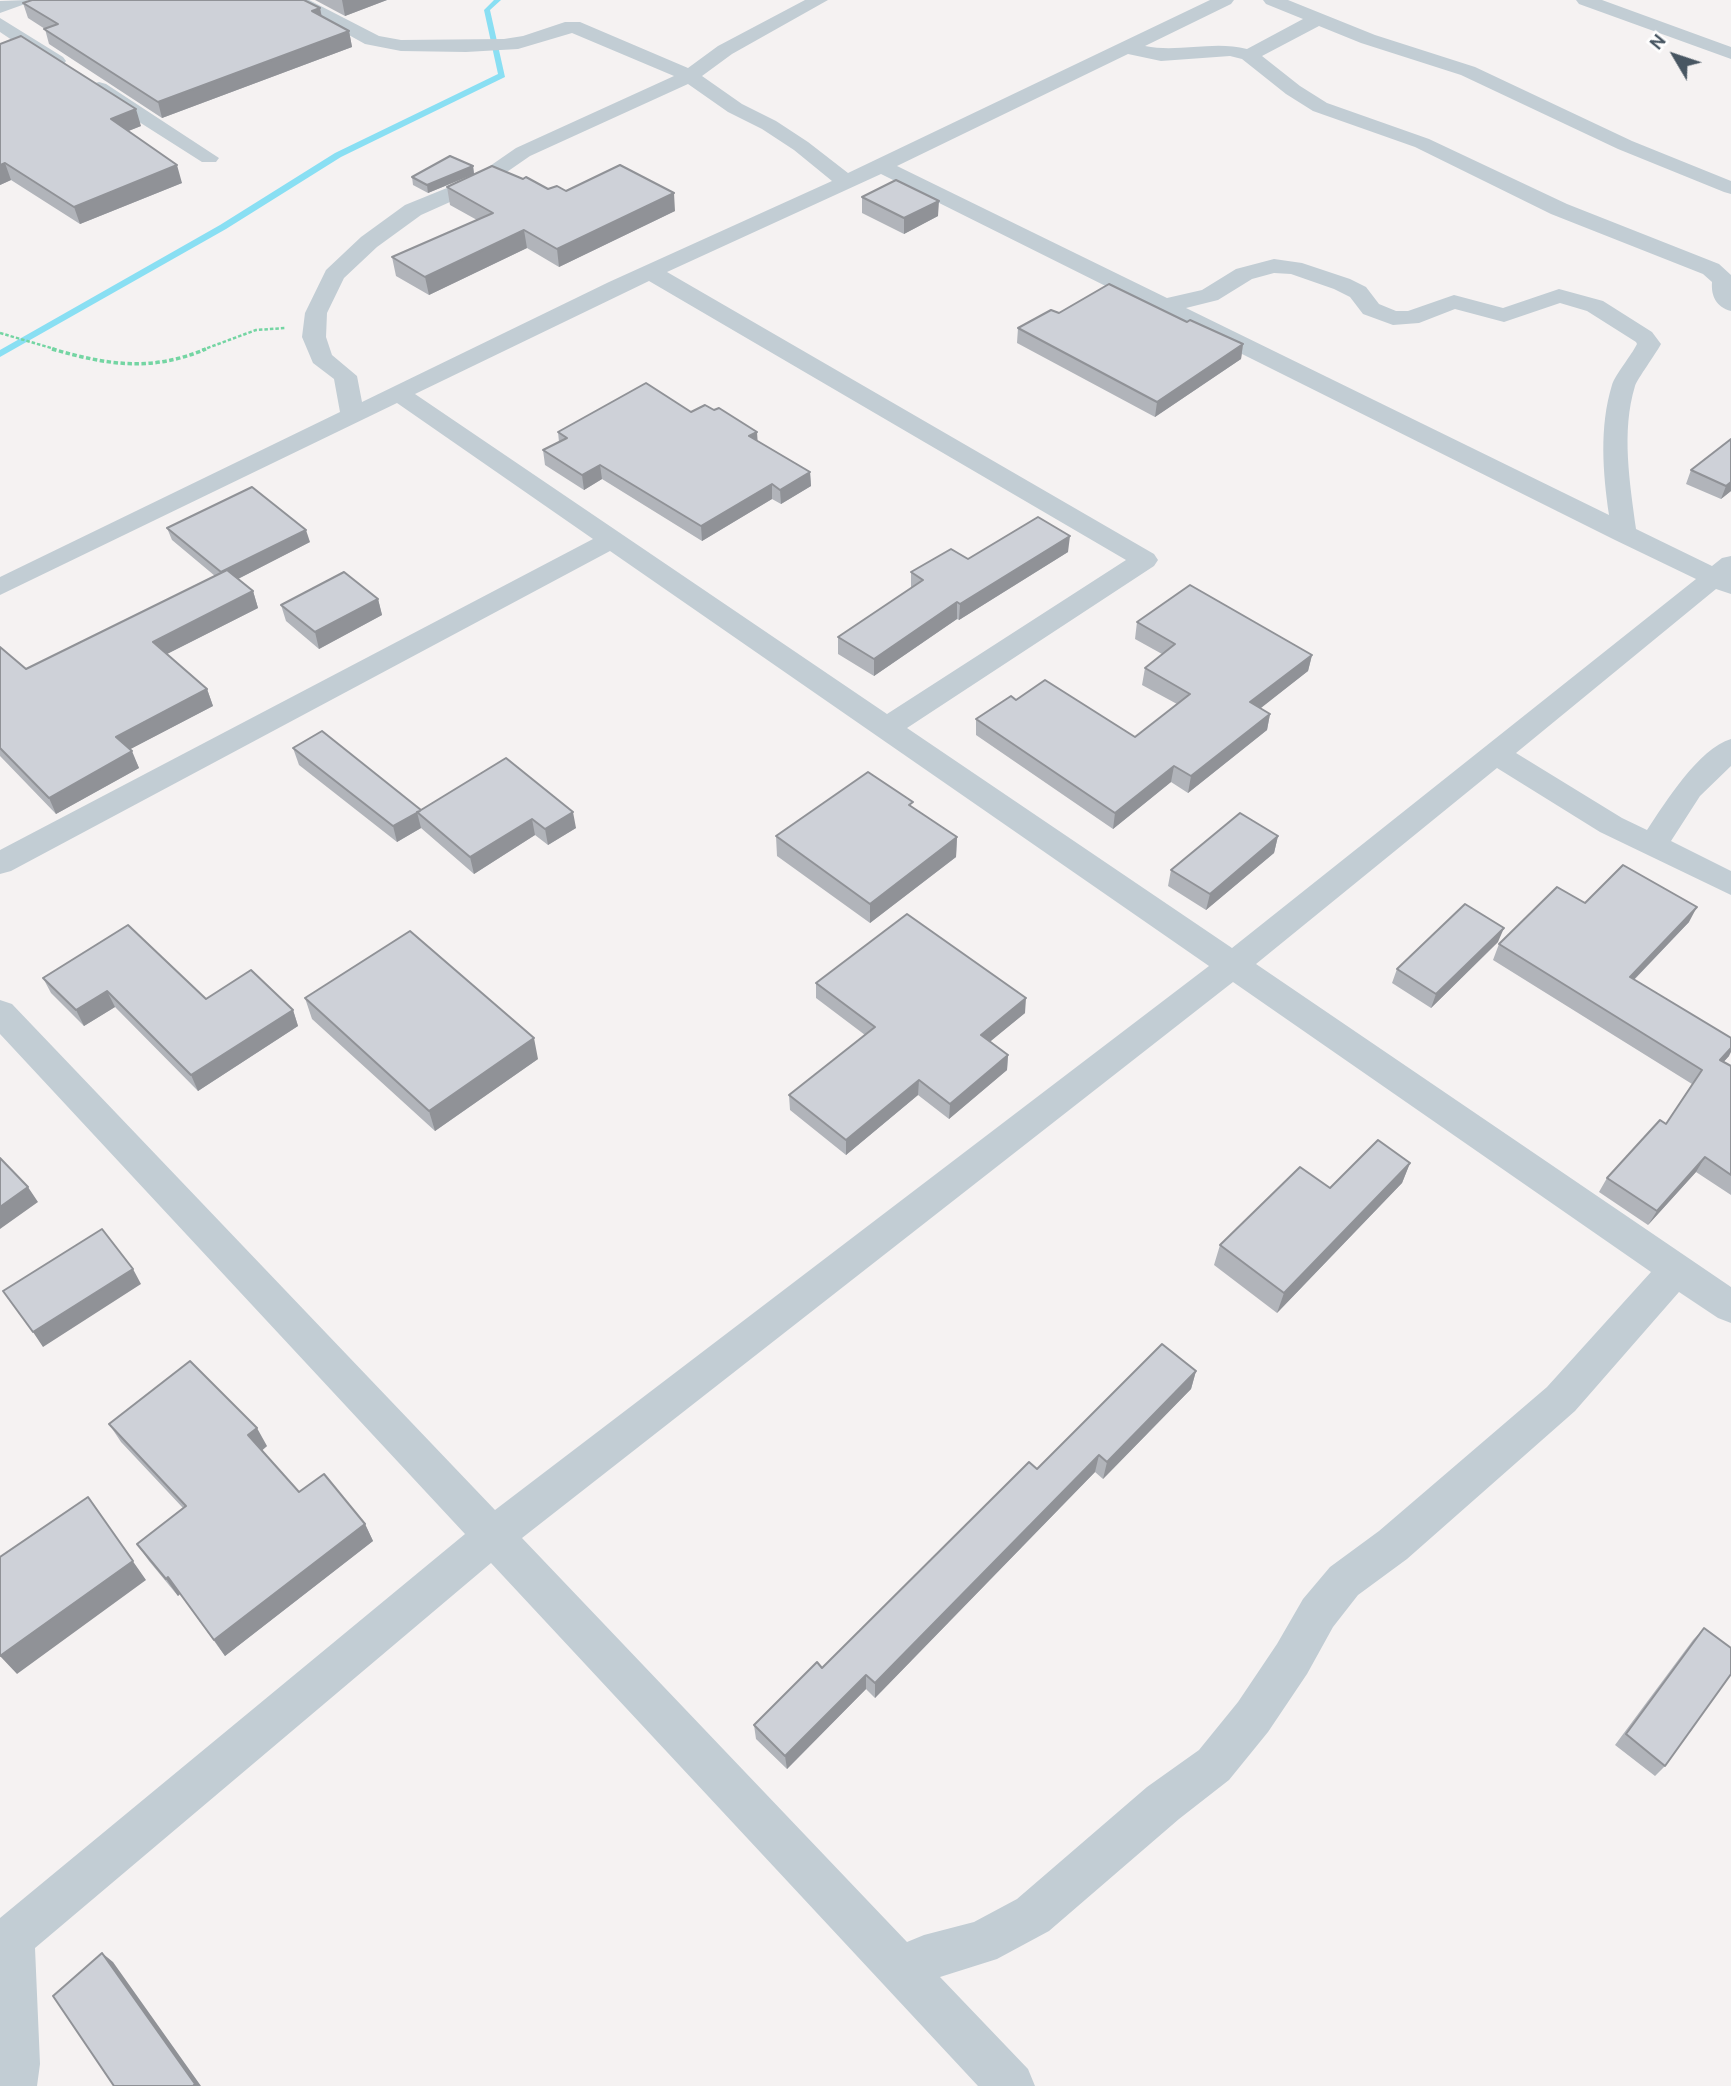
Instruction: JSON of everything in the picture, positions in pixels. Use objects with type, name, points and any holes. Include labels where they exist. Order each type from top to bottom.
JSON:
[{"type":"street","points":[[0,6],[19,0]]},
{"type":"street","points":[[295,0],[374,41],[393,45],[502,45],[528,42],[573,26],[690,76],[735,108],[769,125],[801,146],[846,182]]},
{"type":"street","points":[[353,416],[345,376],[321,358],[314,330],[316,313],[334,275],[369,242],[413,210],[481,181],[523,152],[690,76],[725,50],[819,0]]},
{"type":"street","points":[[0,587],[650,272],[881,166],[1225,0]]},
{"type":"street","points":[[1272,0],[1368,39],[1468,71],[1613,140],[1731,188]]},
{"type":"street","points":[[1585,0],[1731,53]]},
{"type":"street","points":[[1249,55],[1319,18]]},
{"type":"street","points":[[0,24],[209,158]]},
{"type":"street","points":[[1123,47],[1161,55],[1230,50],[1249,55],[1293,90],[1320,107],[1422,143],[1559,209],[1711,269],[1723,280],[1723,294],[1731,303]]},
{"type":"street","points":[[13,2086],[16,2064],[6,1943],[492,1536],[1233,965],[1496,754],[1725,576],[1624,534],[881,166]]},
{"type":"street","points":[[1164,306],[1210,295],[1244,274],[1274,266],[1294,268],[1342,284],[1358,292],[1371,309],[1404,320],[1454,302],[1504,315],[1559,296],[1595,306],[1644,337],[1648,344],[1639,364],[1624,383],[1616,428],[1616,476],[1624,534]]},
{"type":"street","points":[[650,272],[1146,560],[887,728]]},
{"type":"street","points":[[399,394],[1731,1307]]},
{"type":"street","points":[[0,863],[612,540]]},
{"type":"street","points":[[1651,846],[1690,789],[1731,749]]},
{"type":"street","points":[[1496,754],[1611,825],[1731,884]]},
{"type":"street","points":[[0,1013],[1011,2086]]},
{"type":"street","points":[[913,1982],[924,1958],[981,1943],[1033,1915],[1163,1802],[1214,1765],[1253,1717],[1292,1659],[1318,1613],[1344,1581],[1393,1545],[1561,1399],[1676,1269]]},
{"type":"path","points":[[0,333],[57,351],[141,366],[196,354],[265,327],[314,330]]},
{"type":"building","points":[[32,0],[304,0],[320,8],[312,11],[349,31],[158,102],[44,29],[58,24],[23,3]]},
{"type":"building","points":[[21,36],[136,109],[111,119],[177,165],[74,207],[5,163],[0,165],[0,44]]},
{"type":"building","points":[[450,156],[473,166],[427,185],[412,177]]},
{"type":"building","points":[[620,165],[674,193],[557,249],[524,230],[425,277],[392,257],[493,213],[447,187],[492,166],[523,179],[526,177],[548,189],[557,186],[566,191]]},
{"type":"building","points":[[896,180],[939,201],[904,218],[862,197]]},
{"type":"building","points":[[1109,284],[1187,322],[1190,320],[1243,344],[1157,402],[1018,328],[1051,310],[1059,313]]},
{"type":"building","points":[[646,383],[691,412],[705,405],[714,410],[719,408],[757,432],[749,436],[810,472],[780,490],[772,484],[701,526],[600,465],[582,475],[543,450],[567,438],[558,432]]},
{"type":"building","points":[[1731,439],[1731,482],[1726,486],[1691,470]]},
{"type":"building","points":[[252,487],[306,530],[221,572],[167,528]]},
{"type":"building","points":[[1038,517],[1070,536],[960,604],[957,602],[874,659],[838,637],[923,580],[911,572],[951,549],[968,559]]},
{"type":"building","points":[[227,570],[253,591],[153,642],[207,689],[116,737],[132,751],[49,798],[0,748],[0,647],[26,669]]},
{"type":"building","points":[[344,572],[378,599],[315,632],[281,605]]},
{"type":"building","points":[[1190,585],[1312,655],[1250,702],[1270,714],[1191,776],[1174,766],[1115,813],[976,719],[1011,696],[1016,700],[1045,680],[1135,737],[1190,694],[1145,668],[1175,644],[1137,622]]},
{"type":"building","points":[[322,731],[421,810],[506,758],[573,812],[545,829],[532,819],[470,857],[417,812],[393,826],[293,748]]},
{"type":"building","points":[[868,772],[913,802],[909,805],[957,837],[870,904],[776,836]]},
{"type":"building","points":[[1240,813],[1278,836],[1210,894],[1171,870]]},
{"type":"building","points":[[1623,865],[1697,907],[1630,977],[1731,1038],[1731,1048],[1720,1060],[1731,1066],[1731,1175],[1705,1157],[1657,1211],[1607,1178],[1660,1120],[1666,1124],[1702,1070],[1499,944],[1557,887],[1585,903]]},
{"type":"building","points":[[1465,904],[1504,928],[1436,994],[1397,969]]},
{"type":"building","points":[[907,914],[1026,998],[981,1035],[1008,1055],[950,1104],[919,1080],[846,1140],[789,1095],[875,1027],[816,983]]},
{"type":"building","points":[[128,925],[206,999],[251,970],[293,1010],[191,1075],[107,991],[76,1010],[43,978]]},
{"type":"building","points":[[410,931],[534,1038],[429,1111],[305,998]]},
{"type":"building","points":[[1378,1140],[1410,1163],[1284,1293],[1220,1245],[1300,1167],[1330,1188]]},
{"type":"building","points":[[0,1158],[28,1187],[0,1207]]},
{"type":"building","points":[[102,1229],[133,1269],[33,1332],[3,1291]]},
{"type":"building","points":[[1162,1344],[1196,1371],[1107,1462],[1099,1455],[875,1683],[866,1675],[785,1756],[754,1725],[817,1662],[822,1668],[1029,1462],[1037,1469]]},
{"type":"building","points":[[190,1361],[257,1428],[248,1435],[299,1492],[324,1474],[365,1524],[214,1640],[168,1577],[166,1579],[137,1544],[186,1506],[109,1424]]},
{"type":"building","points":[[88,1497],[133,1561],[0,1656],[0,1557]]},
{"type":"building","points":[[1704,1628],[1731,1648],[1731,1674],[1665,1766],[1626,1734]]},
{"type":"building","points":[[102,1953],[195,2084],[193,2086],[114,2086],[53,1996]]},
{"type":"waterway","points":[[0,354],[223,227],[338,155],[502,75],[487,10],[498,0]]}]
